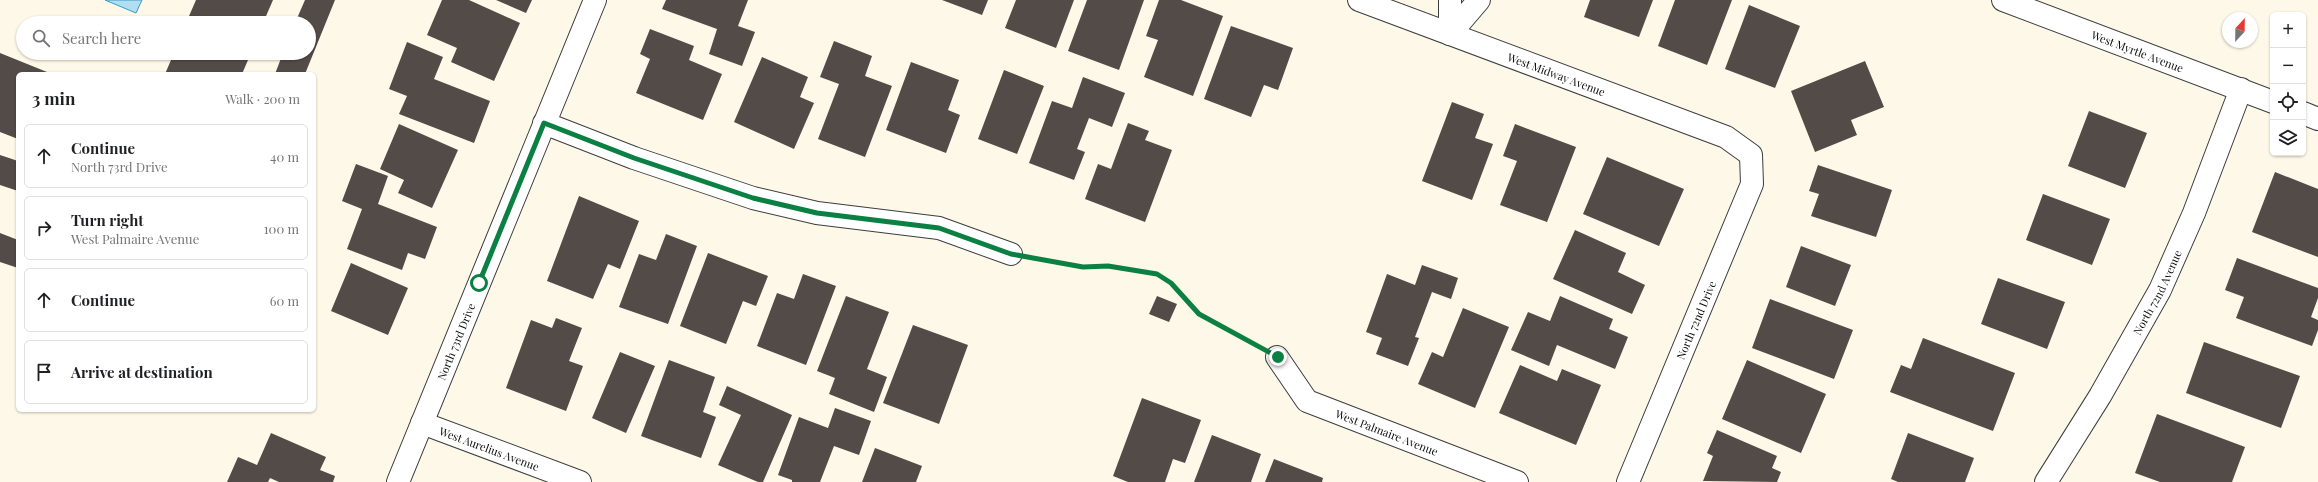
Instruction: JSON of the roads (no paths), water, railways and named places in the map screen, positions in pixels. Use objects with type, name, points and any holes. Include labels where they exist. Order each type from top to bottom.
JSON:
[{"type":"street","name":"North 73rd Drive","points":[[398,482],[595,0]]},
{"type":"street","name":"West Midway Avenue","points":[[1359,0],[1726,137],[1751,155]]},
{"type":"street","points":[[1450,0],[1450,34]]},
{"type":"street","points":[[1450,34],[1479,0]]},
{"type":"street","name":"West Myrtle Avenue","points":[[2003,0],[2270,101]]},
{"type":"street","name":"North 72nd Avenue","points":[[2046,482],[2100,396],[2160,290],[2194,213],[2241,89]]},
{"type":"street","points":[[2306,114],[2318,119]]},
{"type":"street","points":[[544,123],[634,158],[753,198],[817,213],[939,228],[1011,254]]},
{"type":"street","name":"North 72nd Drive","points":[[1628,482],[1752,184],[1751,155]]},
{"type":"street","name":"West Palmaire Avenue","points":[[1278,357],[1307,401],[1517,482]]},
{"type":"street","name":"West Aurelius Avenue","points":[[422,423],[580,482]]},
{"type":"water","points":[[105,0],[142,0],[136,13]]}]
